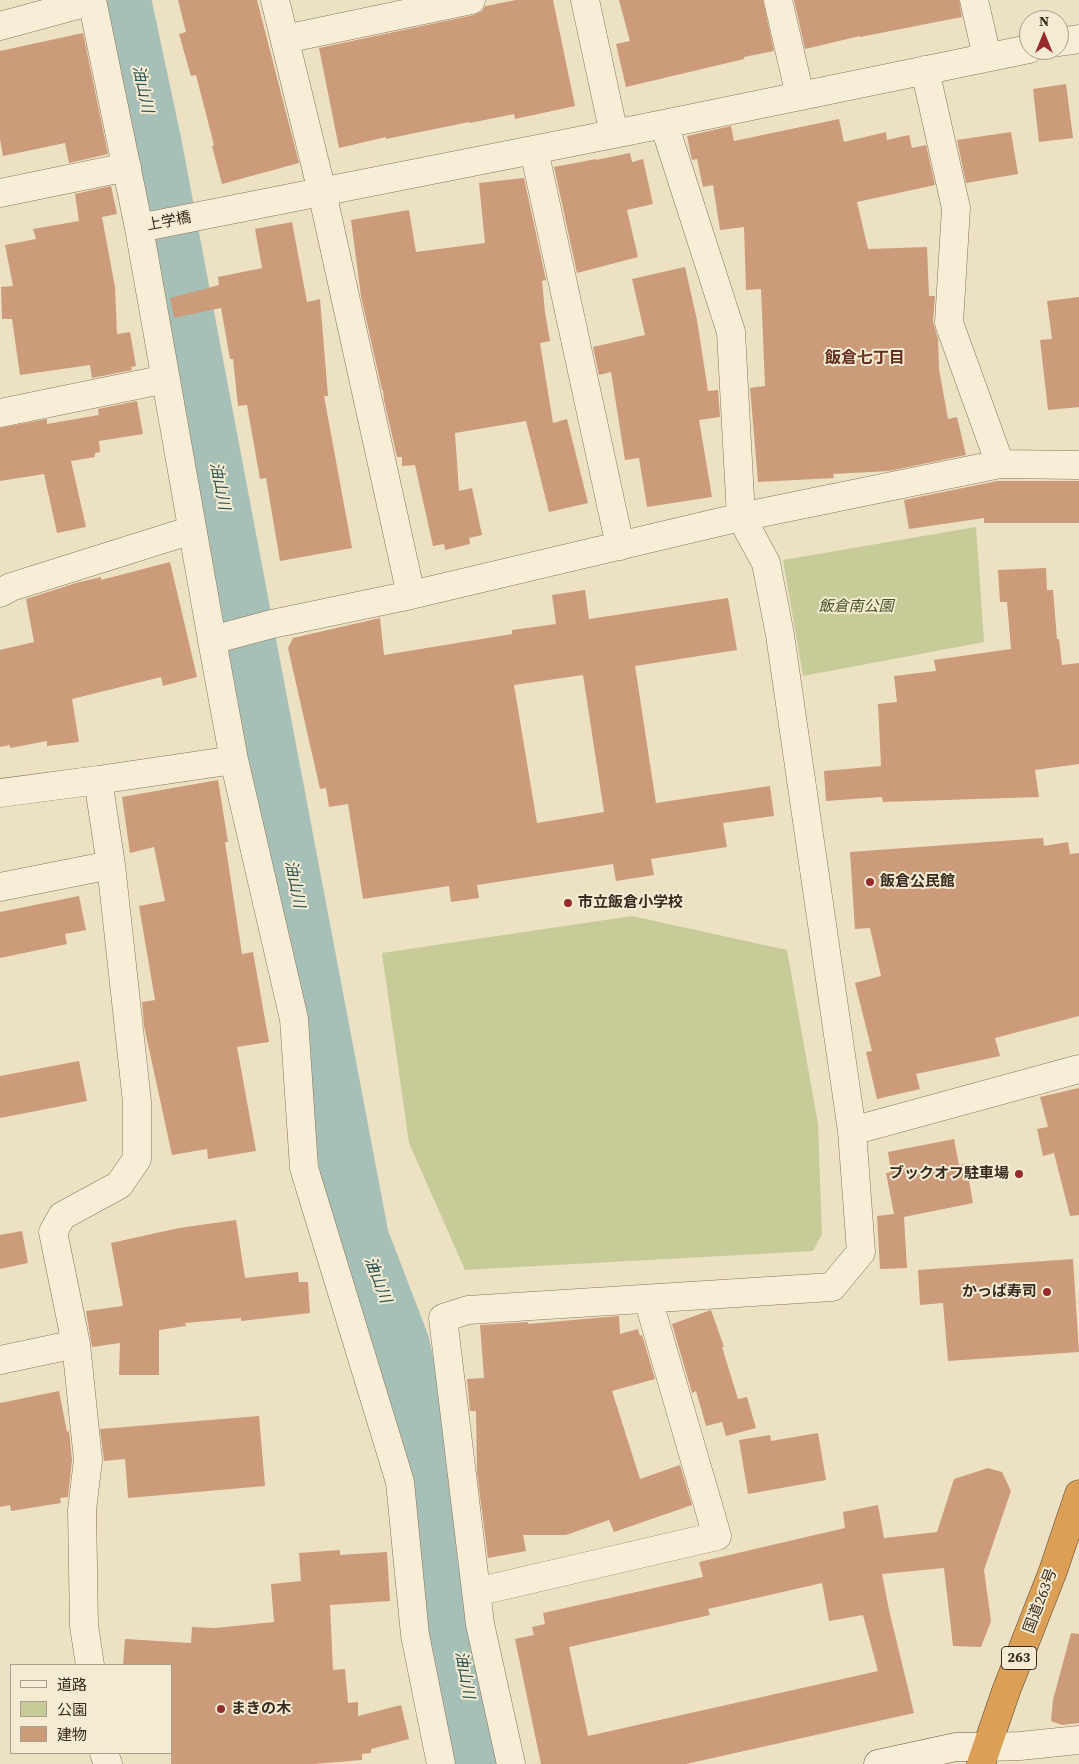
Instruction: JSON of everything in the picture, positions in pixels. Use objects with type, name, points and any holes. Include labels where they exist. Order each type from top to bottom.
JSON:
[{"type":"highway","name":"国道263号","points":[[984,1755],[1006,1691],[1053,1570],[1079,1494]]},
{"type":"street","points":[[0,26],[92,0],[140,228],[234,760],[294,1019],[304,1168],[344,1305],[400,1482],[415,1635],[440,1764]]},
{"type":"street","points":[[275,0],[322,192],[412,595]]},
{"type":"street","points":[[285,40],[471,0]]},
{"type":"street","points":[[585,0],[614,134]]},
{"type":"street","points":[[778,0],[800,96]]},
{"type":"street","points":[[974,0],[987,57]]},
{"type":"street","name":"上学橋","points":[[140,228],[664,124],[1019,51]]},
{"type":"street","points":[[925,70],[956,208],[949,323],[1000,464]]},
{"type":"street","points":[[511,1764],[480,1624],[443,1318],[468,1310],[832,1287],[861,1252],[852,1132],[778,626],[766,562],[741,517],[731,332],[664,124]]},
{"type":"street","points":[[534,150],[620,546]]},
{"type":"street","points":[[0,193],[127,167]]},
{"type":"street","points":[[0,412],[166,380]]},
{"type":"street","points":[[212,640],[272,624],[412,595],[741,517],[1000,464],[1079,465]]},
{"type":"street","points":[[0,593],[11,586],[192,530]]},
{"type":"street","points":[[0,793],[234,760]]},
{"type":"street","points":[[90,1664],[84,1626],[82,1510],[88,1460],[76,1344],[54,1232],[62,1216],[119,1185],[137,1159],[137,1102],[111,866],[98,780]]},
{"type":"street","points":[[0,886],[111,866]]},
{"type":"street","points":[[852,1132],[1079,1069]]},
{"type":"street","points":[[476,1592],[717,1536],[648,1299]]},
{"type":"street","points":[[0,1360],[76,1344]]},
{"type":"street","points":[[878,1764],[956,1747],[984,1755],[1020,1746],[1079,1740]]},
{"type":"green space","name":"飯倉南公園","points":[[976,527],[984,642],[803,676],[783,560]]},
{"type":"green space","points":[[632,916],[787,950],[818,1124],[822,1234],[813,1251],[465,1270],[409,1143],[382,953]]},
{"type":"building","points":[[178,0],[257,0],[299,163],[222,184],[196,75],[191,76],[179,34],[186,32]]},
{"type":"building","points":[[516,0],[553,0],[575,106],[515,119],[514,114],[469,122],[386,139],[386,137],[339,148],[319,48],[474,15],[482,11],[486,5]]},
{"type":"building","points":[[619,0],[763,0],[774,51],[626,87],[616,44],[630,41]]},
{"type":"building","points":[[794,0],[959,0],[962,17],[860,36],[805,49]]},
{"type":"building","points":[[83,33],[108,154],[69,163],[65,143],[3,156],[0,139],[0,51]]},
{"type":"building","points":[[1066,84],[1073,138],[1039,142],[1033,89]]},
{"type":"building","points":[[839,119],[844,142],[886,132],[887,140],[909,135],[912,148],[926,145],[935,185],[857,202],[868,249],[927,247],[929,296],[935,296],[933,322],[938,339],[939,369],[948,419],[957,417],[966,455],[889,471],[833,474],[834,478],[758,482],[750,388],[765,386],[761,289],[746,290],[744,227],[720,230],[713,185],[703,187],[697,159],[692,160],[687,136],[731,126],[734,141]]},
{"type":"building","points":[[1011,132],[1018,174],[966,183],[957,140]]},
{"type":"building","points":[[630,153],[632,162],[643,159],[653,204],[627,210],[638,257],[577,273],[554,167]]},
{"type":"building","points":[[524,178],[546,280],[542,281],[550,341],[540,343],[553,423],[567,419],[588,503],[549,512],[526,421],[455,433],[459,491],[472,488],[482,535],[469,538],[470,544],[445,550],[444,544],[433,546],[415,465],[402,466],[402,457],[397,457],[361,296],[351,220],[409,210],[416,252],[485,243],[479,183]]},
{"type":"building","points":[[111,186],[117,214],[102,217],[115,287],[117,334],[130,332],[136,366],[131,367],[132,370],[92,378],[90,365],[20,375],[12,319],[2,319],[1,287],[13,286],[5,245],[36,239],[33,229],[79,221],[75,194]]},
{"type":"building","points":[[292,222],[307,302],[320,299],[328,396],[324,396],[352,548],[280,561],[266,478],[260,479],[247,405],[238,406],[233,359],[230,359],[221,308],[174,318],[170,298],[219,285],[218,277],[262,268],[255,229]]},
{"type":"building","points":[[685,267],[697,320],[708,391],[718,390],[720,417],[699,420],[712,497],[647,507],[639,458],[625,460],[611,372],[599,375],[593,347],[645,335],[632,279]]},
{"type":"building","points":[[1079,297],[1079,407],[1048,410],[1040,340],[1052,339],[1047,301]]},
{"type":"building","points":[[137,401],[143,434],[99,441],[100,452],[95,453],[95,457],[71,461],[86,527],[57,533],[44,474],[0,481],[0,428],[47,419],[47,424],[99,415],[98,409]]},
{"type":"building","points":[[997,481],[1079,481],[1079,523],[984,523],[984,518],[909,529],[904,500]]},
{"type":"building","points":[[170,562],[197,677],[163,686],[161,677],[72,699],[79,742],[47,746],[47,741],[10,748],[10,745],[0,747],[0,650],[34,642],[26,599],[76,583],[101,577],[101,580]]},
{"type":"building","points":[[1046,568],[1047,590],[1053,590],[1057,639],[1059,639],[1062,665],[1079,663],[1079,764],[1035,770],[1039,797],[883,802],[882,797],[826,801],[824,771],[881,766],[878,704],[897,702],[894,676],[936,671],[934,660],[1011,649],[1007,602],[1000,602],[998,570]]},
{"type":"building","points":[[585,590],[589,619],[728,598],[737,650],[635,666],[656,803],[770,786],[774,816],[723,823],[727,847],[651,859],[654,875],[616,881],[613,864],[477,885],[479,898],[451,902],[449,886],[363,899],[348,804],[329,807],[326,788],[320,789],[288,648],[293,638],[380,618],[384,655],[512,634],[512,630],[556,624],[552,595]],"holes":[[[583,675],[604,812],[537,823],[514,685]]]},
{"type":"building","points":[[218,780],[228,842],[225,842],[242,954],[253,952],[269,1042],[237,1047],[256,1151],[208,1159],[207,1149],[172,1155],[144,1026],[142,1002],[155,1000],[139,906],[165,901],[154,847],[130,853],[122,797]]},
{"type":"building","points":[[1043,838],[1044,846],[1068,842],[1070,854],[1079,853],[1079,1016],[995,1038],[1000,1056],[916,1074],[920,1089],[877,1099],[866,1052],[872,1051],[855,983],[881,976],[870,928],[855,929],[850,852]]},
{"type":"building","points":[[79,896],[86,930],[65,934],[67,944],[0,958],[0,912]]},
{"type":"building","points":[[79,1061],[87,1101],[0,1118],[0,1076]]},
{"type":"building","points":[[1079,1088],[1079,1215],[1070,1216],[1054,1153],[1043,1156],[1037,1129],[1048,1127],[1040,1097]]},
{"type":"building","points":[[954,1139],[959,1165],[966,1164],[973,1203],[904,1217],[907,1268],[880,1269],[877,1216],[894,1214],[886,1173],[891,1172],[888,1152]]},
{"type":"building","points":[[236,1220],[245,1278],[298,1272],[299,1282],[308,1282],[310,1313],[241,1321],[241,1318],[185,1323],[186,1326],[159,1330],[159,1375],[119,1375],[120,1343],[92,1347],[86,1311],[123,1306],[111,1243],[179,1228]]},
{"type":"building","points":[[22,1231],[28,1263],[0,1269],[0,1235]]},
{"type":"building","points":[[1073,1259],[1079,1352],[948,1361],[943,1303],[920,1305],[918,1270]]},
{"type":"building","points":[[711,1310],[724,1347],[722,1347],[738,1399],[747,1397],[756,1428],[726,1436],[722,1422],[706,1426],[696,1391],[692,1393],[672,1324]]},
{"type":"building","points":[[619,1316],[620,1334],[638,1329],[640,1336],[642,1335],[655,1379],[612,1391],[640,1479],[680,1465],[692,1505],[614,1532],[609,1520],[566,1535],[523,1535],[526,1551],[488,1558],[477,1473],[476,1411],[470,1411],[467,1379],[484,1378],[480,1325],[528,1322],[528,1324]]},
{"type":"building","points":[[59,1391],[67,1432],[69,1431],[72,1460],[68,1497],[60,1498],[61,1503],[11,1511],[10,1505],[0,1507],[0,1403]]},
{"type":"building","points":[[259,1416],[265,1486],[128,1498],[125,1459],[104,1461],[100,1429]]},
{"type":"building","points":[[818,1433],[826,1480],[748,1494],[739,1440],[770,1435],[771,1441]]},
{"type":"building","points":[[988,1468],[1002,1472],[1011,1491],[984,1570],[991,1621],[981,1647],[953,1646],[944,1568],[882,1574],[914,1713],[686,1764],[541,1764],[515,1639],[534,1635],[532,1627],[545,1624],[543,1613],[703,1577],[699,1562],[845,1528],[843,1512],[878,1505],[884,1538],[937,1532],[954,1479]],"holes":[[[822,1583],[829,1621],[863,1615],[878,1671],[588,1736],[569,1647],[710,1615],[708,1609]]]},
{"type":"building","points":[[340,1550],[340,1555],[387,1552],[390,1601],[330,1605],[333,1670],[345,1669],[348,1703],[358,1702],[358,1716],[401,1705],[409,1739],[371,1749],[371,1753],[362,1754],[362,1760],[314,1764],[171,1764],[172,1664],[123,1664],[125,1639],[191,1643],[192,1627],[215,1628],[274,1622],[271,1584],[301,1581],[299,1553]]},
{"type":"building","points":[[1071,1633],[1079,1634],[1079,1723],[1062,1725],[1051,1721],[1053,1700]]},
{"type":"waterway","name":"油山川","points":[[123,0],[153,140],[361,1238],[402,1345],[429,1474],[480,1764]]},
{"type":"place","name":"飯倉公民館","points":[[870,882]]},
{"type":"place","name":"市立飯倉小学校","points":[[568,903]]},
{"type":"place","name":"ブックオフ駐車場","points":[[1019,1174]]},
{"type":"place","name":"かっぱ寿司","points":[[1047,1292]]},
{"type":"place","name":"まきの木","points":[[221,1709]]},
{"type":"district","name":"飯倉七丁目","points":[[865,359]]}]
